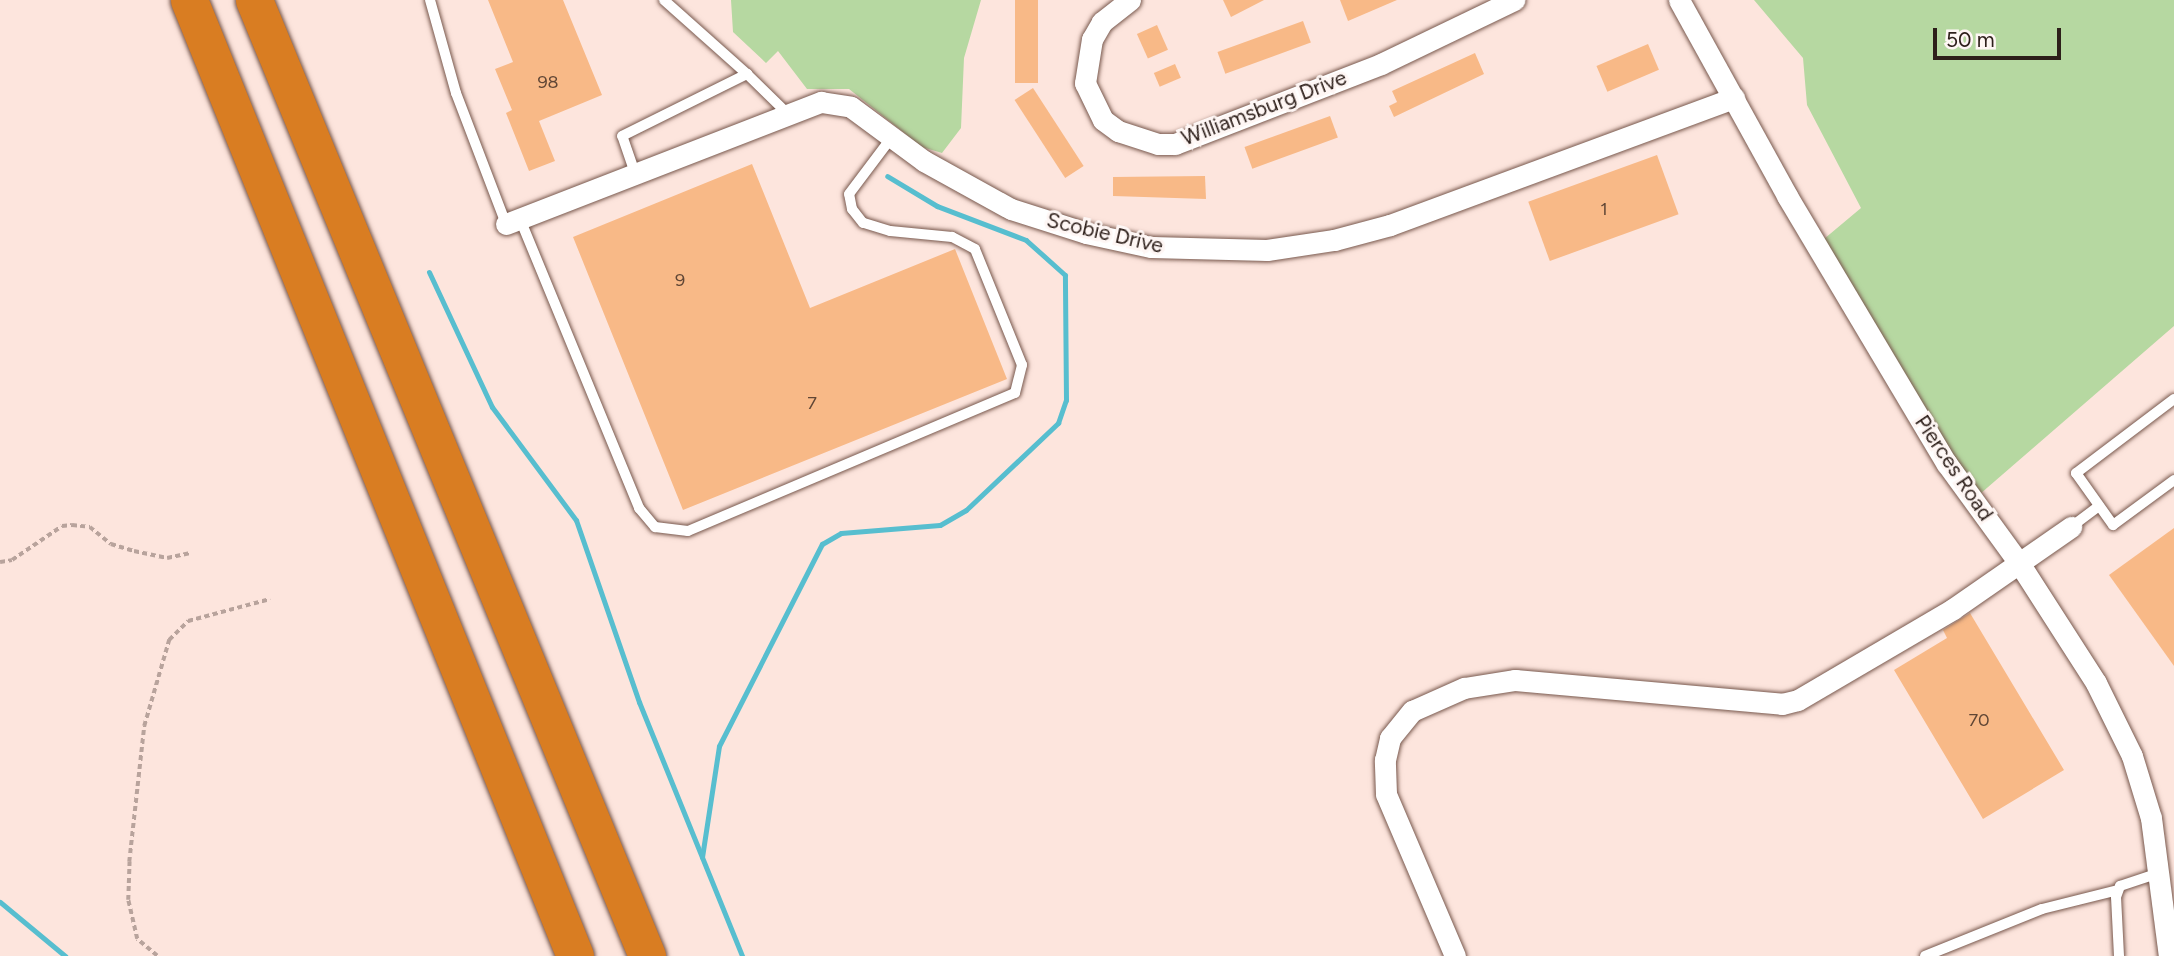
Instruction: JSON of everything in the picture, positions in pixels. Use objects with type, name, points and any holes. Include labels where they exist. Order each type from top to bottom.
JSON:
[{"type":"highway","points":[[189,0],[575,956]]},
{"type":"highway","points":[[254,0],[648,956]]},
{"type":"street","name":"Williamsburg Drive","points":[[1130,0],[1102,22],[1092,39],[1085,83],[1104,120],[1118,131],[1158,144],[1175,144],[1381,64],[1514,0]]},
{"type":"street","name":"Pierces Road","points":[[1679,0],[1947,464],[2021,566],[2095,683],[2132,756],[2151,818],[2169,956]]},
{"type":"street","name":"Scobie Drive","points":[[513,222],[806,104],[835,103],[851,107],[892,138],[980,194],[1086,233],[1152,247],[1253,250],[1334,240],[1390,225],[1734,99]]},
{"type":"street","points":[[1455,956],[1386,793],[1385,760],[1390,738],[1412,711],[1464,688],[1515,680],[1782,704],[1815,692],[2021,566],[2071,527]]},
{"type":"lane","points":[[430,0],[456,93],[639,508],[655,527],[688,531],[1015,393],[1022,365],[975,249],[952,237],[890,231],[863,223],[852,209],[849,194],[892,138]]},
{"type":"lane","points":[[664,0],[786,112]]},
{"type":"lane","points":[[635,173],[622,136],[747,74]]},
{"type":"lane","points":[[2174,398],[2076,473],[2113,525],[2174,481]]},
{"type":"lane","points":[[2071,527],[2099,506]]},
{"type":"lane","points":[[1925,956],[2042,909],[2118,890],[2159,873]]},
{"type":"lane","points":[[2118,890],[2119,956]]},
{"type":"path","points":[[0,562],[12,560],[62,526],[72,525],[90,527],[111,544],[134,551],[167,558],[191,553]]},
{"type":"path","points":[[157,956],[137,939],[128,901],[129,862],[144,726],[169,640],[188,621],[270,599]]},
{"type":"green space","points":[[731,0],[981,0],[964,58],[961,128],[942,153],[922,147],[849,89],[807,89],[778,51],[766,63],[733,32]]},
{"type":"green space","points":[[1754,0],[2174,0],[2174,326],[1980,494],[1946,448],[1824,239],[1861,208],[1807,105],[1803,58]]},
{"type":"building","points":[[488,0],[563,0],[602,95],[539,121],[555,161],[529,171],[506,113],[512,110],[495,69],[513,62]]},
{"type":"building","points":[[1015,0],[1038,0],[1038,83],[1015,83]]},
{"type":"building","points":[[1223,0],[1264,0],[1231,17]]},
{"type":"building","points":[[1340,0],[1397,0],[1348,21]]},
{"type":"building","points":[[1303,21],[1311,43],[1225,74],[1217,52]]},
{"type":"building","points":[[1157,25],[1168,50],[1148,59],[1137,34]]},
{"type":"building","points":[[1648,44],[1659,70],[1607,92],[1596,66]]},
{"type":"building","points":[[1475,53],[1484,74],[1394,117],[1389,106],[1397,102],[1392,91]]},
{"type":"building","points":[[1175,64],[1181,78],[1160,87],[1154,73]]},
{"type":"building","points":[[1033,88],[1084,166],[1065,178],[1015,100]]},
{"type":"building","points":[[1330,116],[1338,138],[1252,169],[1244,147]]},
{"type":"building","points":[[1657,155],[1679,214],[1550,261],[1528,202]]},
{"type":"building","points":[[752,164],[810,308],[955,249],[1007,379],[683,510],[573,237]]},
{"type":"building","points":[[1205,176],[1206,199],[1113,196],[1113,177]]},
{"type":"building","points":[[2174,528],[2174,666],[2109,575]]},
{"type":"building","points":[[1970,613],[2064,770],[1983,819],[1894,670],[1947,638],[1943,630]]},
{"type":"waterway","points":[[702,857],[719,746],[822,544],[841,533],[940,525],[966,510],[1058,423],[1066,400],[1065,275],[1026,240],[937,206],[887,176]]},
{"type":"waterway","points":[[429,272],[492,407],[576,520],[639,702],[742,956]]},
{"type":"waterway","points":[[0,902],[65,956]]}]
